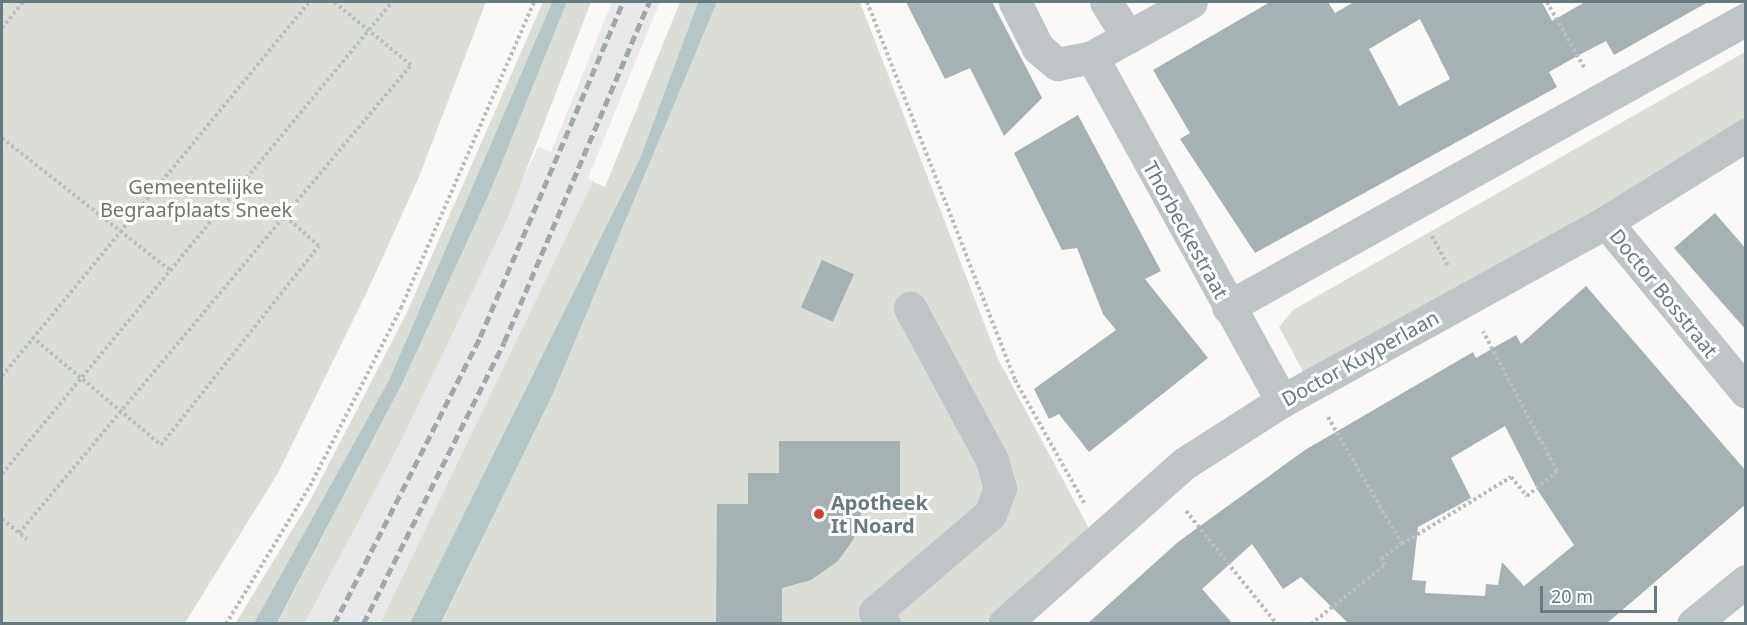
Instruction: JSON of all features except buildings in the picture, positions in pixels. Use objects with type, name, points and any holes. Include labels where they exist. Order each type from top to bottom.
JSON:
[{"type":"street","points":[[1016,2],[1038,48],[1057,64],[1092,57],[1191,2]]},
{"type":"street","points":[[1106,2],[1128,37]]},
{"type":"street","points":[[1228,307],[1746,19]]},
{"type":"street","name":"Thorbeckestraat","points":[[1092,57],[1228,307],[1282,401]]},
{"type":"street","name":"Doctor Kuyperlaan","points":[[1004,624],[1163,483],[1282,401],[1606,222],[1746,135]]},
{"type":"street","name":"Doctor Bosstraat","points":[[1606,222],[1746,392]]},
{"type":"street","points":[[884,624],[875,612],[990,514],[1000,488],[992,460],[910,308]]},
{"type":"street","points":[[1693,624],[1746,581]]},
{"type":"path","points":[[2,28],[23,2]]},
{"type":"path","points":[[2,376],[118,229],[309,2]]},
{"type":"path","points":[[19,533],[122,413],[411,65],[334,2]]},
{"type":"path","points":[[2,474],[86,379],[392,2]]},
{"type":"path","points":[[226,624],[310,486],[401,308],[534,2]]},
{"type":"path","points":[[867,2],[1015,380],[1103,536]]},
{"type":"path","points":[[1547,2],[1601,99]]},
{"type":"path","points":[[2,138],[172,272]]},
{"type":"path","points":[[1311,624],[1385,565],[1381,560],[1402,544],[1511,477],[1527,496],[1557,471],[1415,204]]},
{"type":"path","points":[[32,337],[86,379],[160,445],[318,246],[285,216]]},
{"type":"path","points":[[1310,385],[1402,544]]},
{"type":"path","points":[[1163,483],[1277,624]]},
{"type":"path","points":[[2,519],[27,539]]},
{"type":"shaded area","points":[[552,2],[567,2],[490,192],[402,384],[277,623],[254,623],[389,380]]},
{"type":"shaded area","points":[[612,2],[660,2],[588,178],[594,181],[420,549],[380,623],[305,624],[399,445],[538,147],[551,152]]},
{"type":"shaded area","points":[[698,2],[717,2],[553,394],[441,623],[410,623],[640,158]]},
{"type":"green space","name":"Gemeentelijke Begraafplaats Sneek","points":[[2,2],[486,2],[419,177],[367,292],[278,473],[185,623],[2,623]]},
{"type":"green space","points":[[543,2],[552,2],[389,380],[254,623],[235,624],[311,499],[407,312]]},
{"type":"green space","points":[[567,2],[591,2],[508,217],[399,445],[305,623],[277,624],[402,384],[490,192]]},
{"type":"green space","points":[[680,2],[698,2],[640,158],[410,623],[380,624],[593,182],[605,187]]},
{"type":"green space","points":[[717,2],[860,2],[998,359],[1090,530],[985,623],[441,624],[553,394]]},
{"type":"green space","points":[[1745,52],[1745,128],[1309,382],[1279,327],[1293,310]]},
{"type":"railway","points":[[334,624],[480,337],[623,2]]},
{"type":"railway","points":[[363,624],[504,342],[649,2]]},
{"type":"place","name":"Apotheek It Noard","points":[[819,514]]}]
